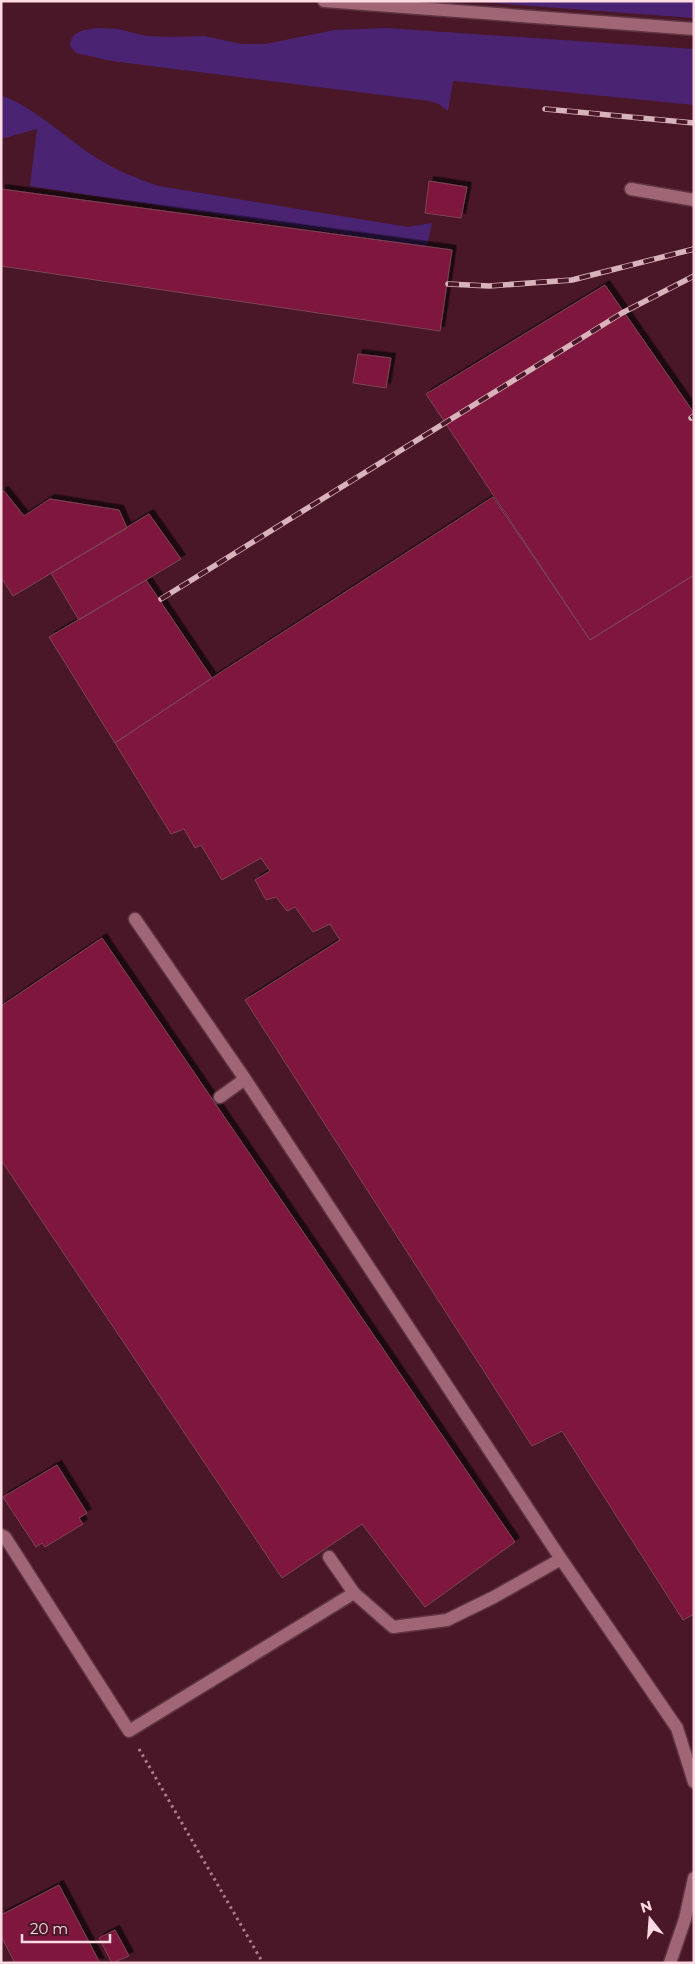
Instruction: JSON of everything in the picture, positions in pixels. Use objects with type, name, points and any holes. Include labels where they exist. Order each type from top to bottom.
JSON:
[{"type":"street","points":[[324,1],[694,29]]},
{"type":"street","points":[[631,189],[694,200]]},
{"type":"street","points":[[135,919],[245,1079],[561,1559],[677,1728],[694,1782]]},
{"type":"street","points":[[220,1097],[245,1079]]},
{"type":"street","points":[[1,1535],[5,1537],[129,1732],[354,1593]]},
{"type":"street","points":[[329,1557],[354,1593],[393,1627],[447,1620],[494,1597],[561,1559]]},
{"type":"street","points":[[670,1963],[685,1919],[694,1878]]},
{"type":"path","points":[[129,1732],[263,1963]]},
{"type":"shaded area","points":[[465,1],[694,1],[694,18]]},
{"type":"shaded area","points":[[387,28],[694,49],[694,105],[453,81],[448,111],[439,104],[429,101],[111,61],[76,53],[70,46],[73,37],[88,29],[118,29],[146,36],[204,36],[242,44],[265,44],[335,30]]},
{"type":"shaded area","points":[[1,96],[11,99],[34,112],[89,153],[106,163],[150,183],[408,227],[432,223],[427,247],[30,186],[37,129],[1,139]]},
{"type":"building","points":[[429,181],[467,187],[461,218],[425,213]]},
{"type":"building","points":[[1,189],[452,250],[440,331],[1,266]]},
{"type":"building","points":[[605,285],[694,413],[694,575],[590,640],[426,394]]},
{"type":"building","points":[[358,354],[391,358],[386,388],[353,383]]},
{"type":"building","points":[[4,491],[24,516],[50,499],[119,510],[127,528],[13,596],[1,577],[1,492]]},
{"type":"building","points":[[493,497],[590,640],[694,575],[694,1614],[683,1620],[562,1431],[532,1446],[245,1000],[340,940],[330,924],[313,932],[295,907],[287,911],[276,897],[266,900],[255,880],[270,871],[261,858],[222,880],[201,845],[195,848],[184,829],[171,834],[115,743],[212,678]]},
{"type":"building","points":[[149,514],[181,559],[79,620],[51,573]]},
{"type":"building","points":[[146,580],[212,678],[115,743],[49,637]]},
{"type":"building","points":[[102,938],[515,1542],[425,1607],[362,1524],[282,1578],[1,1160],[1,1006]]},
{"type":"building","points":[[57,1465],[87,1513],[79,1518],[83,1524],[45,1547],[42,1543],[36,1547],[3,1497]]},
{"type":"building","points":[[59,1885],[100,1963],[15,1963],[1,1936],[1,1915]]},
{"type":"building","points":[[115,1930],[129,1956],[112,1963],[99,1938]]},
{"type":"railway","points":[[545,109],[694,123]]},
{"type":"railway","points":[[448,284],[489,286],[572,280],[694,249]]},
{"type":"railway","points":[[161,599],[622,313],[694,276]]}]
